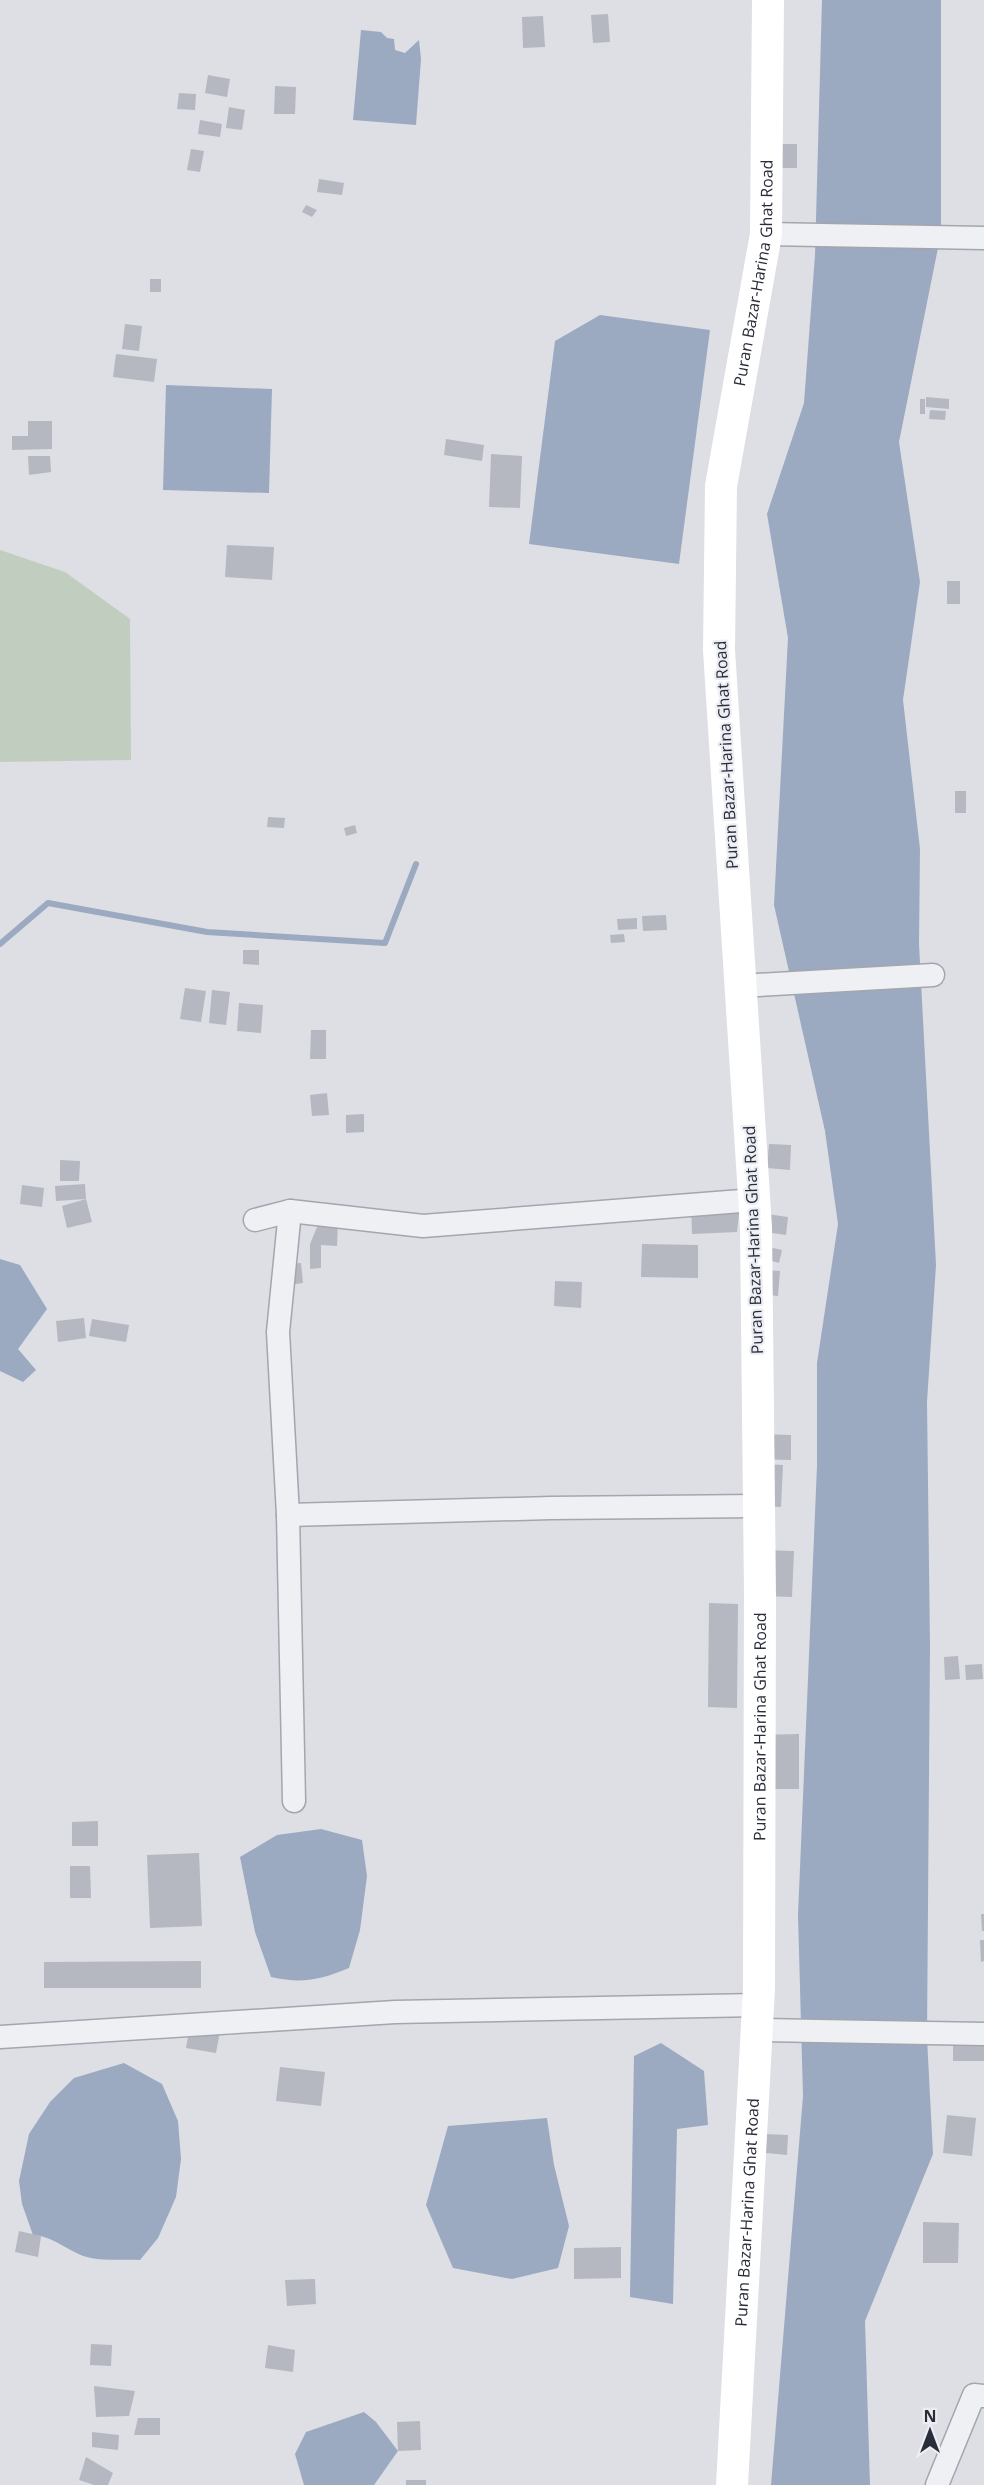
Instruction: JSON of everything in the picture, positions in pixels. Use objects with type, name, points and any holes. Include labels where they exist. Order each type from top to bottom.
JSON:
[{"type":"main road","name":"Puran Bazar-Harina Ghat Road","points":[[732,2485],[758,2017],[760,1712],[757,1257],[719,650],[721,486],[766,234],[768,0]]},
{"type":"street","points":[[766,234],[984,238]]},
{"type":"street","points":[[740,986],[933,975]]},
{"type":"street","points":[[255,1220],[290,1211],[423,1226],[754,1200]]},
{"type":"street","points":[[290,1211],[279,1332],[288,1515],[294,1801]]},
{"type":"street","points":[[288,1515],[551,1508],[758,1506]]},
{"type":"street","points":[[0,2037],[395,2012],[758,2017],[984,2034]]},
{"type":"street","points":[[937,2485],[974,2395],[984,2396]]},
{"type":"green space","points":[[0,550],[65,572],[130,619],[131,760],[0,762]]},
{"type":"water","points":[[822,0],[941,0],[941,233],[899,442],[920,582],[903,700],[920,849],[919,944],[936,1265],[927,1402],[930,1645],[927,2038],[933,2154],[865,2321],[870,2485],[771,2485],[803,2096],[798,1915],[817,1466],[817,1363],[838,1224],[825,1131],[774,905],[788,638],[767,514],[804,403],[815,255]]},
{"type":"water","points":[[361,30],[381,32],[387,38],[394,39],[395,50],[405,53],[419,40],[421,59],[416,125],[353,120]]},
{"type":"water","points":[[600,315],[710,330],[679,564],[529,544],[555,341]]},
{"type":"water","points":[[166,385],[272,389],[269,493],[163,490]]},
{"type":"water","points":[[0,1259],[20,1265],[47,1309],[18,1349],[36,1370],[23,1382],[0,1371]]},
{"type":"water","points":[[321,1829],[362,1840],[367,1876],[360,1930],[349,1968],[311,1980],[271,1977],[255,1932],[240,1857],[277,1835]]},
{"type":"water","points":[[661,2043],[704,2071],[708,2125],[677,2129],[673,2304],[630,2297],[634,2056]]},
{"type":"water","points":[[124,2063],[162,2084],[178,2121],[181,2159],[176,2197],[158,2238],[140,2260],[91,2258],[48,2238],[33,2235],[22,2204],[19,2181],[29,2134],[50,2102],[74,2078]]},
{"type":"water","points":[[547,2118],[554,2165],[569,2226],[558,2268],[512,2279],[453,2268],[426,2205],[448,2126]]},
{"type":"water","points":[[364,2412],[376,2422],[398,2451],[374,2485],[304,2485],[295,2454],[306,2432]]},
{"type":"building","points":[[608,14],[610,42],[593,43],[591,15]]},
{"type":"building","points":[[543,16],[545,47],[523,48],[522,17]]},
{"type":"building","points":[[208,75],[230,79],[227,97],[205,93]]},
{"type":"building","points":[[275,86],[296,87],[295,114],[274,114]]},
{"type":"building","points":[[179,93],[196,94],[195,110],[177,109]]},
{"type":"building","points":[[229,107],[245,110],[242,130],[226,128]]},
{"type":"building","points":[[200,120],[222,124],[220,137],[198,134]]},
{"type":"building","points":[[774,144],[797,144],[797,168],[775,168]]},
{"type":"building","points":[[191,149],[204,151],[200,172],[187,170]]},
{"type":"building","points":[[319,179],[344,183],[342,195],[317,192]]},
{"type":"building","points":[[306,205],[317,210],[312,217],[302,212]]},
{"type":"building","points":[[150,279],[161,279],[161,292],[150,292]]},
{"type":"building","points":[[125,324],[142,326],[139,351],[122,349]]},
{"type":"building","points":[[116,354],[157,359],[154,382],[113,377]]},
{"type":"building","points":[[926,397],[949,399],[949,409],[926,407]]},
{"type":"building","points":[[920,399],[925,399],[925,414],[920,414]]},
{"type":"building","points":[[930,410],[946,411],[945,420],[929,419]]},
{"type":"building","points":[[28,421],[52,421],[52,449],[12,450],[12,436],[28,436]]},
{"type":"building","points":[[446,439],[484,445],[482,461],[444,455]]},
{"type":"building","points":[[491,454],[522,456],[520,508],[489,507]]},
{"type":"building","points":[[28,456],[50,456],[51,472],[29,475]]},
{"type":"building","points":[[227,545],[274,547],[272,580],[225,577]]},
{"type":"building","points":[[947,581],[960,581],[960,604],[947,604]]},
{"type":"building","points":[[955,791],[966,791],[966,813],[955,813]]},
{"type":"building","points":[[268,817],[285,818],[284,828],[267,827]]},
{"type":"building","points":[[355,825],[357,833],[346,836],[344,828]]},
{"type":"building","points":[[666,915],[667,930],[643,931],[642,916]]},
{"type":"building","points":[[637,918],[637,929],[618,930],[617,919]]},
{"type":"building","points":[[624,934],[625,942],[611,943],[610,935]]},
{"type":"building","points":[[243,950],[259,950],[259,965],[243,964]]},
{"type":"building","points":[[185,988],[206,991],[201,1022],[180,1019]]},
{"type":"building","points":[[212,990],[230,992],[226,1025],[209,1023]]},
{"type":"building","points":[[239,1003],[263,1005],[261,1033],[237,1031]]},
{"type":"building","points":[[311,1030],[326,1030],[326,1059],[310,1059]]},
{"type":"building","points":[[327,1093],[329,1115],[312,1116],[310,1095]]},
{"type":"building","points":[[364,1114],[364,1132],[346,1133],[346,1115]]},
{"type":"building","points":[[769,1144],[791,1145],[790,1170],[767,1168]]},
{"type":"building","points":[[60,1160],[80,1161],[79,1181],[60,1181]]},
{"type":"building","points":[[85,1184],[86,1199],[56,1201],[55,1186]]},
{"type":"building","points":[[22,1185],[44,1188],[42,1207],[20,1204]]},
{"type":"building","points":[[86,1199],[92,1222],[67,1228],[62,1206]]},
{"type":"building","points":[[691,1203],[740,1206],[737,1232],[692,1234]]},
{"type":"building","points":[[761,1213],[788,1217],[786,1235],[758,1231]]},
{"type":"building","points":[[320,1220],[338,1221],[337,1246],[321,1245],[321,1268],[310,1269],[310,1244]]},
{"type":"building","points":[[642,1244],[698,1245],[698,1278],[641,1277]]},
{"type":"building","points":[[760,1245],[782,1250],[779,1263],[757,1257]]},
{"type":"building","points":[[301,1263],[303,1283],[288,1285],[285,1264]]},
{"type":"building","points":[[763,1270],[780,1271],[778,1296],[760,1294]]},
{"type":"building","points":[[555,1281],[582,1282],[581,1308],[554,1306]]},
{"type":"building","points":[[84,1318],[86,1338],[58,1342],[56,1321]]},
{"type":"building","points":[[92,1319],[129,1325],[126,1342],[89,1336]]},
{"type":"building","points":[[758,1434],[791,1435],[791,1460],[757,1459]]},
{"type":"building","points":[[760,1464],[783,1465],[781,1507],[758,1506]]},
{"type":"building","points":[[761,1550],[794,1551],[792,1597],[760,1596]]},
{"type":"building","points":[[709,1603],[738,1604],[737,1708],[708,1707]]},
{"type":"building","points":[[958,1656],[960,1679],[945,1680],[944,1657]]},
{"type":"building","points":[[982,1664],[983,1679],[966,1680],[965,1665]]},
{"type":"building","points":[[799,1734],[799,1789],[761,1789],[760,1735]]},
{"type":"building","points":[[98,1821],[98,1846],[72,1846],[72,1822]]},
{"type":"building","points":[[199,1853],[202,1926],[150,1928],[147,1855]]},
{"type":"building","points":[[70,1866],[90,1866],[91,1898],[70,1898]]},
{"type":"building","points":[[981,1914],[984,1914],[984,1931],[982,1931]]},
{"type":"building","points":[[980,1940],[984,1940],[984,1961],[981,1962]]},
{"type":"building","points":[[201,1961],[201,1988],[44,1988],[44,1962]]},
{"type":"building","points":[[190,2025],[220,2031],[216,2053],[186,2048]]},
{"type":"building","points":[[984,2029],[984,2061],[953,2061],[953,2030]]},
{"type":"building","points":[[280,2067],[325,2072],[321,2106],[276,2101]]},
{"type":"building","points":[[947,2115],[976,2118],[972,2156],[943,2153]]},
{"type":"building","points":[[763,2134],[788,2135],[787,2155],[766,2153]]},
{"type":"building","points":[[923,2222],[959,2223],[958,2263],[923,2263]]},
{"type":"building","points":[[19,2231],[41,2236],[38,2257],[15,2252]]},
{"type":"building","points":[[621,2247],[621,2278],[574,2279],[574,2248]]},
{"type":"building","points":[[315,2279],[316,2304],[287,2306],[285,2280]]},
{"type":"building","points":[[91,2344],[112,2345],[111,2366],[90,2365]]},
{"type":"building","points":[[268,2345],[295,2350],[293,2372],[265,2368]]},
{"type":"building","points":[[94,2386],[135,2391],[129,2416],[96,2417]]},
{"type":"building","points":[[138,2418],[160,2418],[160,2435],[134,2435]]},
{"type":"building","points":[[420,2421],[421,2450],[398,2451],[397,2422]]},
{"type":"building","points":[[92,2432],[119,2435],[118,2450],[92,2447]]},
{"type":"building","points":[[86,2457],[113,2473],[108,2485],[94,2485],[79,2480]]},
{"type":"building","points":[[406,2480],[426,2480],[426,2485],[406,2485]]},
{"type":"waterway","points":[[0,944],[48,903],[207,932],[385,943],[416,864]]}]
